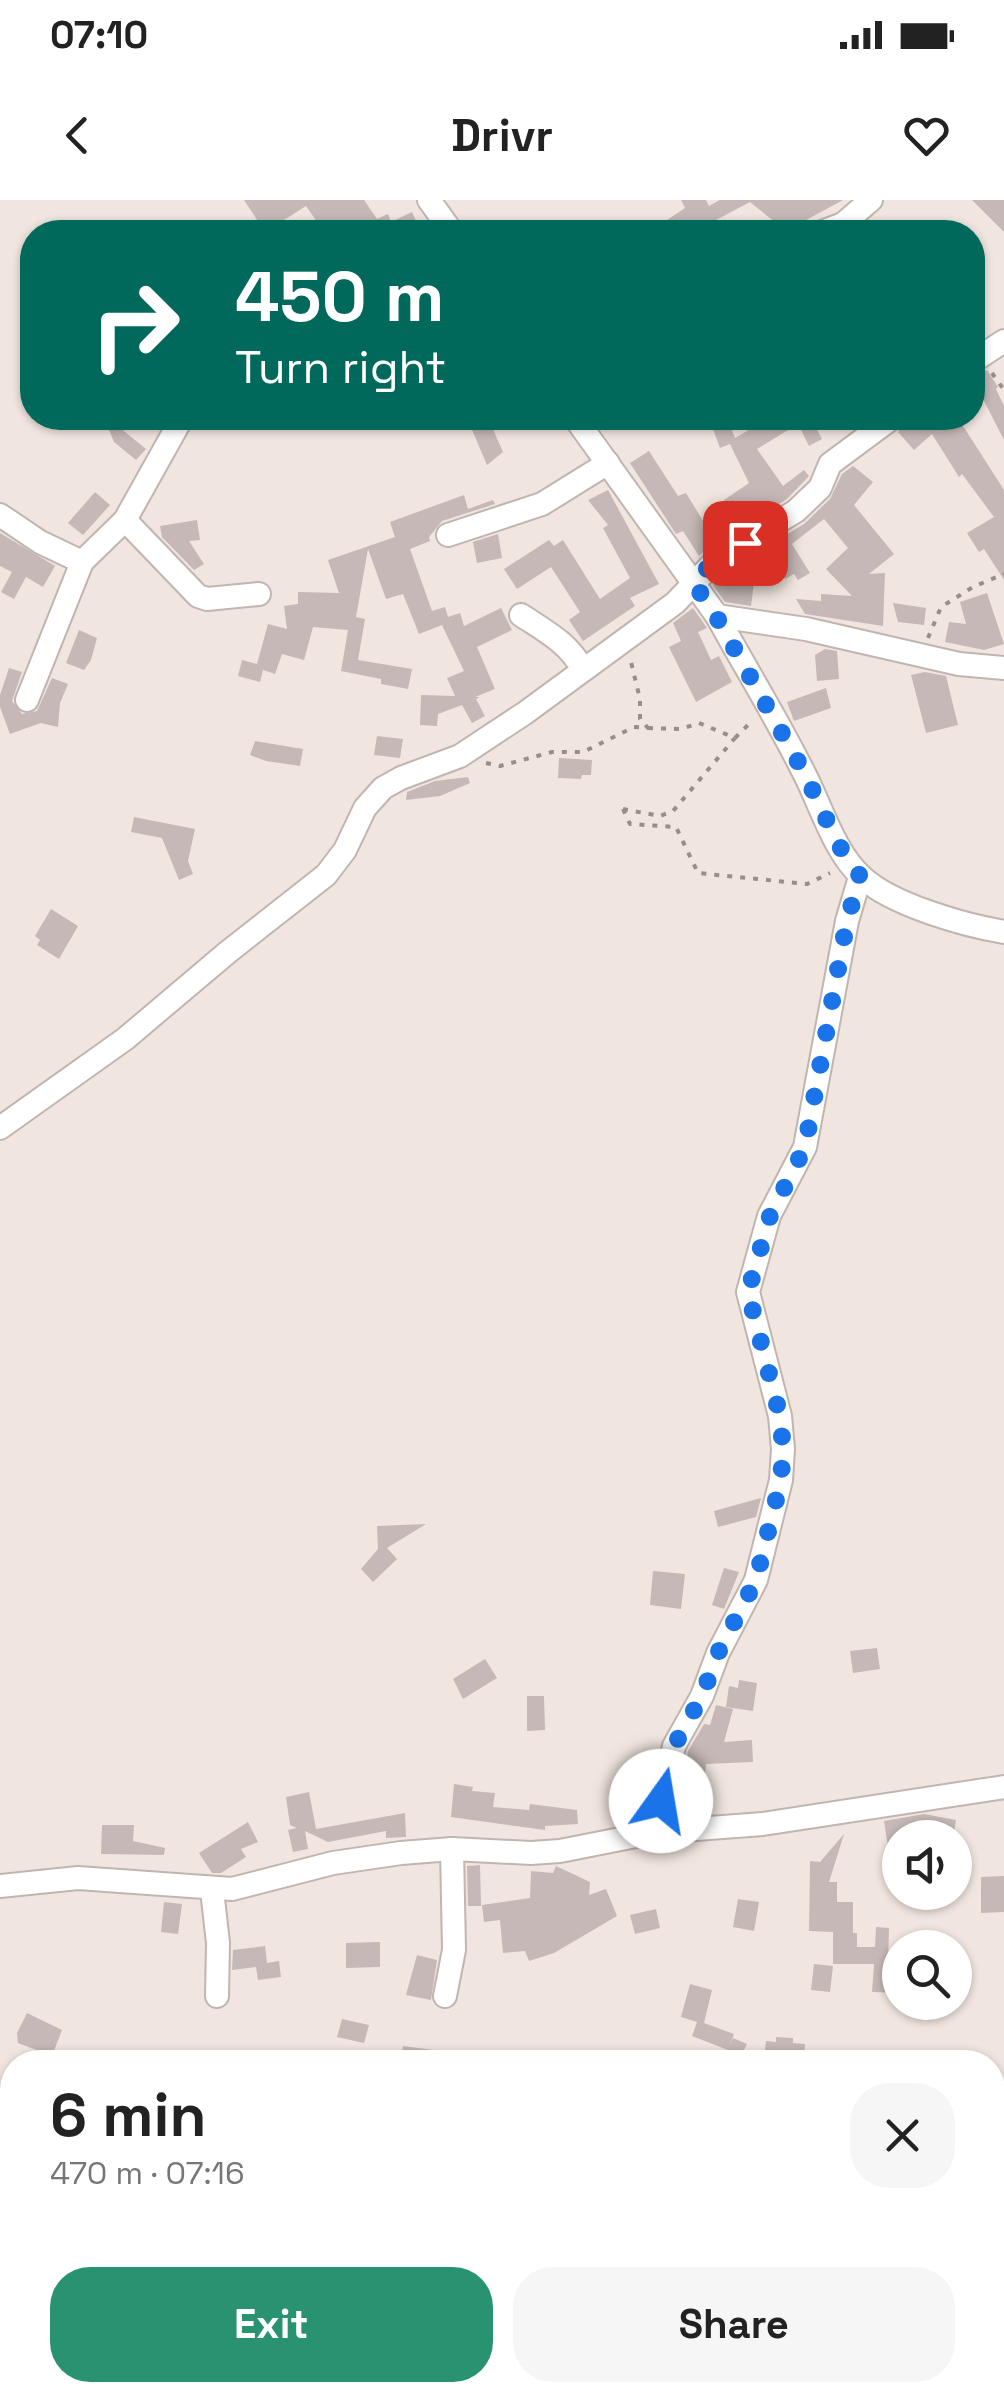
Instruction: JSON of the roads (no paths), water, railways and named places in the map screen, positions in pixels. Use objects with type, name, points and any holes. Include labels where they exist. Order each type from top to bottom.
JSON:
[{"type":"street","points":[[848,220],[871,200]]},
{"type":"street","points":[[27,700],[82,562],[125,520],[175,430]]},
{"type":"street","points":[[584,430],[716,616],[855,870],[881,892],[944,916],[1004,932]]},
{"type":"street","points":[[0,1128],[125,1039],[326,875],[345,850],[373,796],[401,778],[460,756],[583,670],[675,603],[717,559],[796,511],[820,488],[830,464],[876,430]]},
{"type":"street","points":[[448,536],[542,504],[608,463]]},
{"type":"street","points":[[0,515],[40,542],[82,562]]},
{"type":"street","points":[[125,520],[198,596],[208,599],[259,594]]},
{"type":"street","points":[[521,615],[563,643],[583,670]]},
{"type":"street","points":[[716,616],[806,629],[959,664],[1004,668]]},
{"type":"street","points":[[656,1832],[674,1746],[756,1580],[781,1480],[780,1416],[748,1292],[770,1216],[805,1147],[855,870]]},
{"type":"street","points":[[0,1886],[78,1878],[232,1889],[333,1862],[452,1850],[560,1850],[656,1832],[763,1824],[1004,1787]]},
{"type":"street","points":[[445,1996],[454,1950],[452,1850]]},
{"type":"street","points":[[212,1890],[218,1943],[217,1996]]}]
